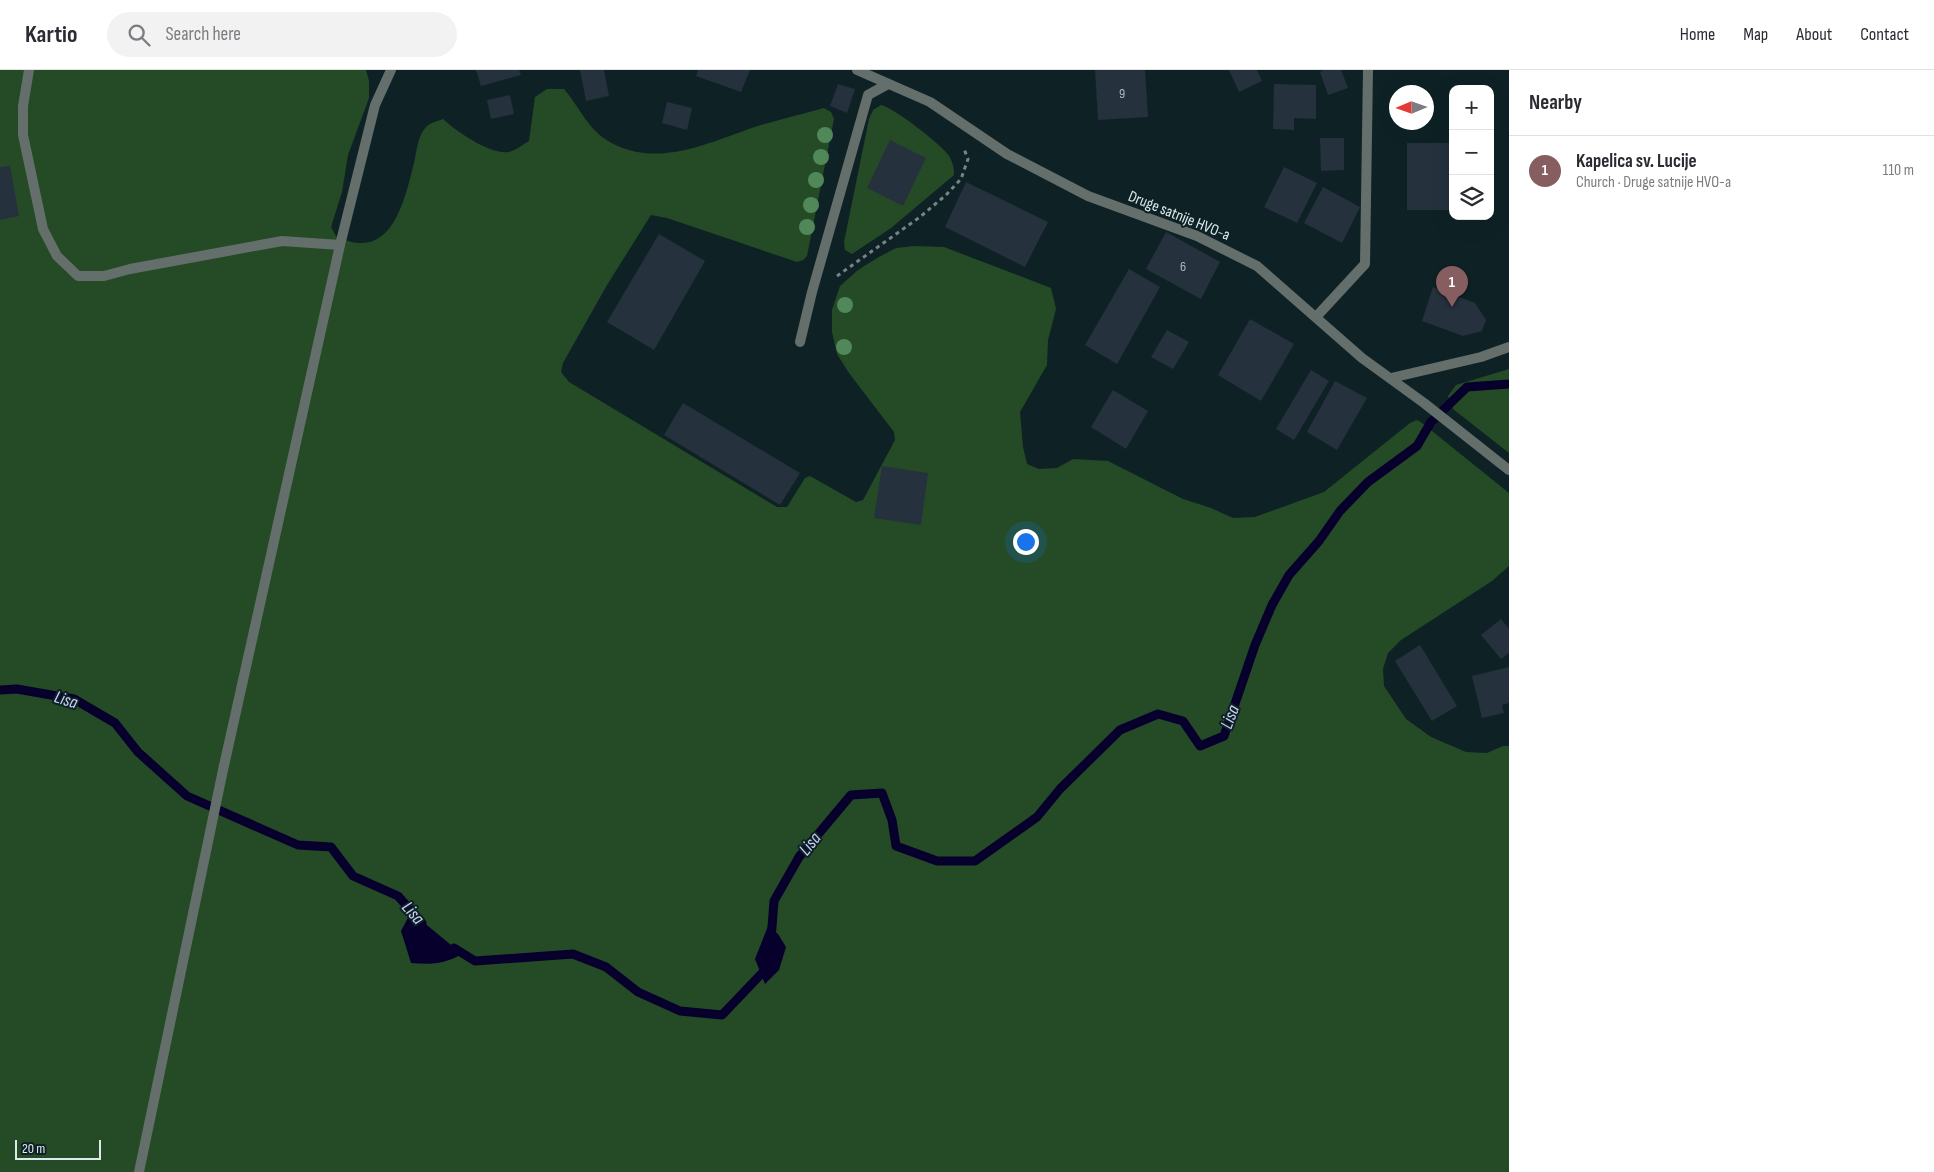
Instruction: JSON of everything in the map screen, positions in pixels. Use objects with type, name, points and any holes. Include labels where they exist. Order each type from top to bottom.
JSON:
[{"type":"street","points":[[29,70],[23,106],[23,135],[43,229],[57,256],[78,276],[104,276],[139,267],[282,241],[340,245]]},
{"type":"street","points":[[139,1172],[223,770],[340,245],[375,105],[391,70]]},
{"type":"street","name":"Druge satnije HVO-a","points":[[857,70],[930,102],[1006,154],[1088,196],[1197,236],[1257,266],[1362,358],[1424,403],[1509,470]]},
{"type":"street","points":[[1316,317],[1365,264],[1368,70]]},
{"type":"street","points":[[800,342],[812,292],[868,95],[888,84]]},
{"type":"street","points":[[1391,378],[1481,357],[1508,347]]},
{"type":"path","points":[[812,292],[920,217],[946,195],[961,179],[968,159],[962,142]]},
{"type":"green space","points":[[0,70],[366,70],[369,81],[369,98],[348,155],[342,192],[331,227],[336,236],[354,242],[369,242],[381,237],[391,227],[398,214],[409,183],[420,136],[426,127],[443,119],[456,130],[483,146],[492,150],[509,152],[529,141],[535,97],[547,89],[564,89],[593,129],[605,139],[624,149],[643,153],[683,150],[761,125],[824,108],[831,112],[834,119],[807,256],[797,262],[667,218],[651,215],[607,285],[563,363],[561,372],[569,382],[777,507],[787,507],[805,478],[810,476],[856,502],[863,500],[895,440],[894,432],[849,373],[837,354],[832,332],[832,310],[840,286],[858,270],[896,248],[915,246],[944,247],[1051,288],[1056,309],[1048,340],[1047,365],[1020,412],[1023,447],[1027,464],[1039,469],[1057,468],[1073,459],[1108,461],[1183,499],[1211,508],[1233,518],[1255,517],[1324,492],[1410,423],[1417,420],[1422,423],[1509,493],[1509,566],[1492,581],[1401,640],[1388,653],[1383,669],[1384,686],[1406,719],[1431,737],[1466,752],[1487,753],[1503,746],[1509,746],[1509,1172],[0,1172]]},
{"type":"green space","points":[[881,105],[906,119],[944,150],[951,161],[954,175],[891,228],[852,254],[845,250],[844,242],[869,119],[873,110]]},
{"type":"green space","points":[[1509,369],[1509,453],[1453,409],[1448,396],[1456,385]]},
{"type":"shaded area","points":[[411,912],[462,954],[450,960],[437,963],[411,963],[401,931]]},
{"type":"shaded area","points":[[768,926],[778,934],[786,947],[779,970],[765,984],[755,959]]},
{"type":"building","points":[[476,70],[519,70],[521,75],[481,86]]},
{"type":"building","points":[[580,70],[604,70],[609,96],[586,101]]},
{"type":"building","points":[[698,70],[750,70],[741,92],[696,76]]},
{"type":"building","points":[[1095,70],[1145,70],[1148,117],[1098,120]]},
{"type":"building","points":[[1229,70],[1257,70],[1262,81],[1239,92]]},
{"type":"building","points":[[1324,70],[1341,70],[1348,88],[1328,95],[1320,72]]},
{"type":"building","points":[[838,84],[855,89],[847,113],[830,106]]},
{"type":"building","points":[[1274,84],[1316,85],[1316,119],[1294,118],[1294,130],[1273,129]]},
{"type":"building","points":[[510,95],[514,114],[491,119],[487,100]]},
{"type":"building","points":[[667,102],[692,108],[687,130],[662,123]]},
{"type":"building","points":[[1320,138],[1344,138],[1344,170],[1321,171]]},
{"type":"building","points":[[890,140],[926,158],[903,206],[867,188]]},
{"type":"building","points":[[1407,143],[1449,143],[1449,210],[1407,210]]},
{"type":"building","points":[[10,166],[19,216],[0,220],[0,167]]},
{"type":"building","points":[[1284,167],[1317,183],[1297,223],[1264,207]]},
{"type":"building","points":[[966,182],[1048,222],[1025,267],[945,227]]},
{"type":"building","points":[[1323,187],[1360,207],[1342,243],[1304,223]]},
{"type":"building","points":[[1166,232],[1220,262],[1201,299],[1146,269]]},
{"type":"building","points":[[659,234],[705,261],[654,350],[607,322]]},
{"type":"building","points":[[1129,269],[1160,287],[1117,364],[1085,345]]},
{"type":"building","points":[[1433,287],[1475,303],[1486,320],[1482,331],[1463,336],[1422,321]]},
{"type":"building","points":[[1250,319],[1294,344],[1261,401],[1218,375]]},
{"type":"building","points":[[1167,330],[1189,342],[1173,369],[1151,357]]},
{"type":"building","points":[[1311,370],[1329,381],[1294,440],[1276,429]]},
{"type":"building","points":[[1335,381],[1367,398],[1337,450],[1307,432]]},
{"type":"building","points":[[1113,390],[1148,411],[1126,449],[1091,427]]},
{"type":"building","points":[[683,403],[800,473],[780,505],[664,435]]},
{"type":"building","points":[[882,466],[928,473],[921,525],[874,518]]},
{"type":"building","points":[[1501,619],[1509,629],[1509,653],[1501,659],[1481,635]]},
{"type":"building","points":[[1420,645],[1457,706],[1432,721],[1395,661]]},
{"type":"building","points":[[1509,667],[1509,703],[1502,705],[1504,713],[1482,718],[1472,676]]},
{"type":"waterway","name":"Lisa","points":[[771,940],[774,901],[799,857],[851,795],[882,793],[892,820],[896,846],[937,861],[975,861],[1037,817],[1060,789],[1120,730],[1158,714],[1183,721],[1200,746],[1224,736],[1255,645],[1272,605],[1289,575],[1319,541],[1340,511],[1368,482],[1417,446],[1431,422],[1467,387],[1509,384]]},
{"type":"waterway","name":"Lisa","points":[[0,690],[17,689],[74,699],[115,723],[138,752],[187,796],[298,845],[331,847],[353,876],[398,896],[422,923]]},
{"type":"waterway","name":"Lisa","points":[[454,948],[475,961],[573,954],[606,967],[638,992],[680,1011],[722,1015],[764,971],[766,965]]},
{"type":"place","name":"Kapelica sv. Lucije","points":[[1452,307]]}]
